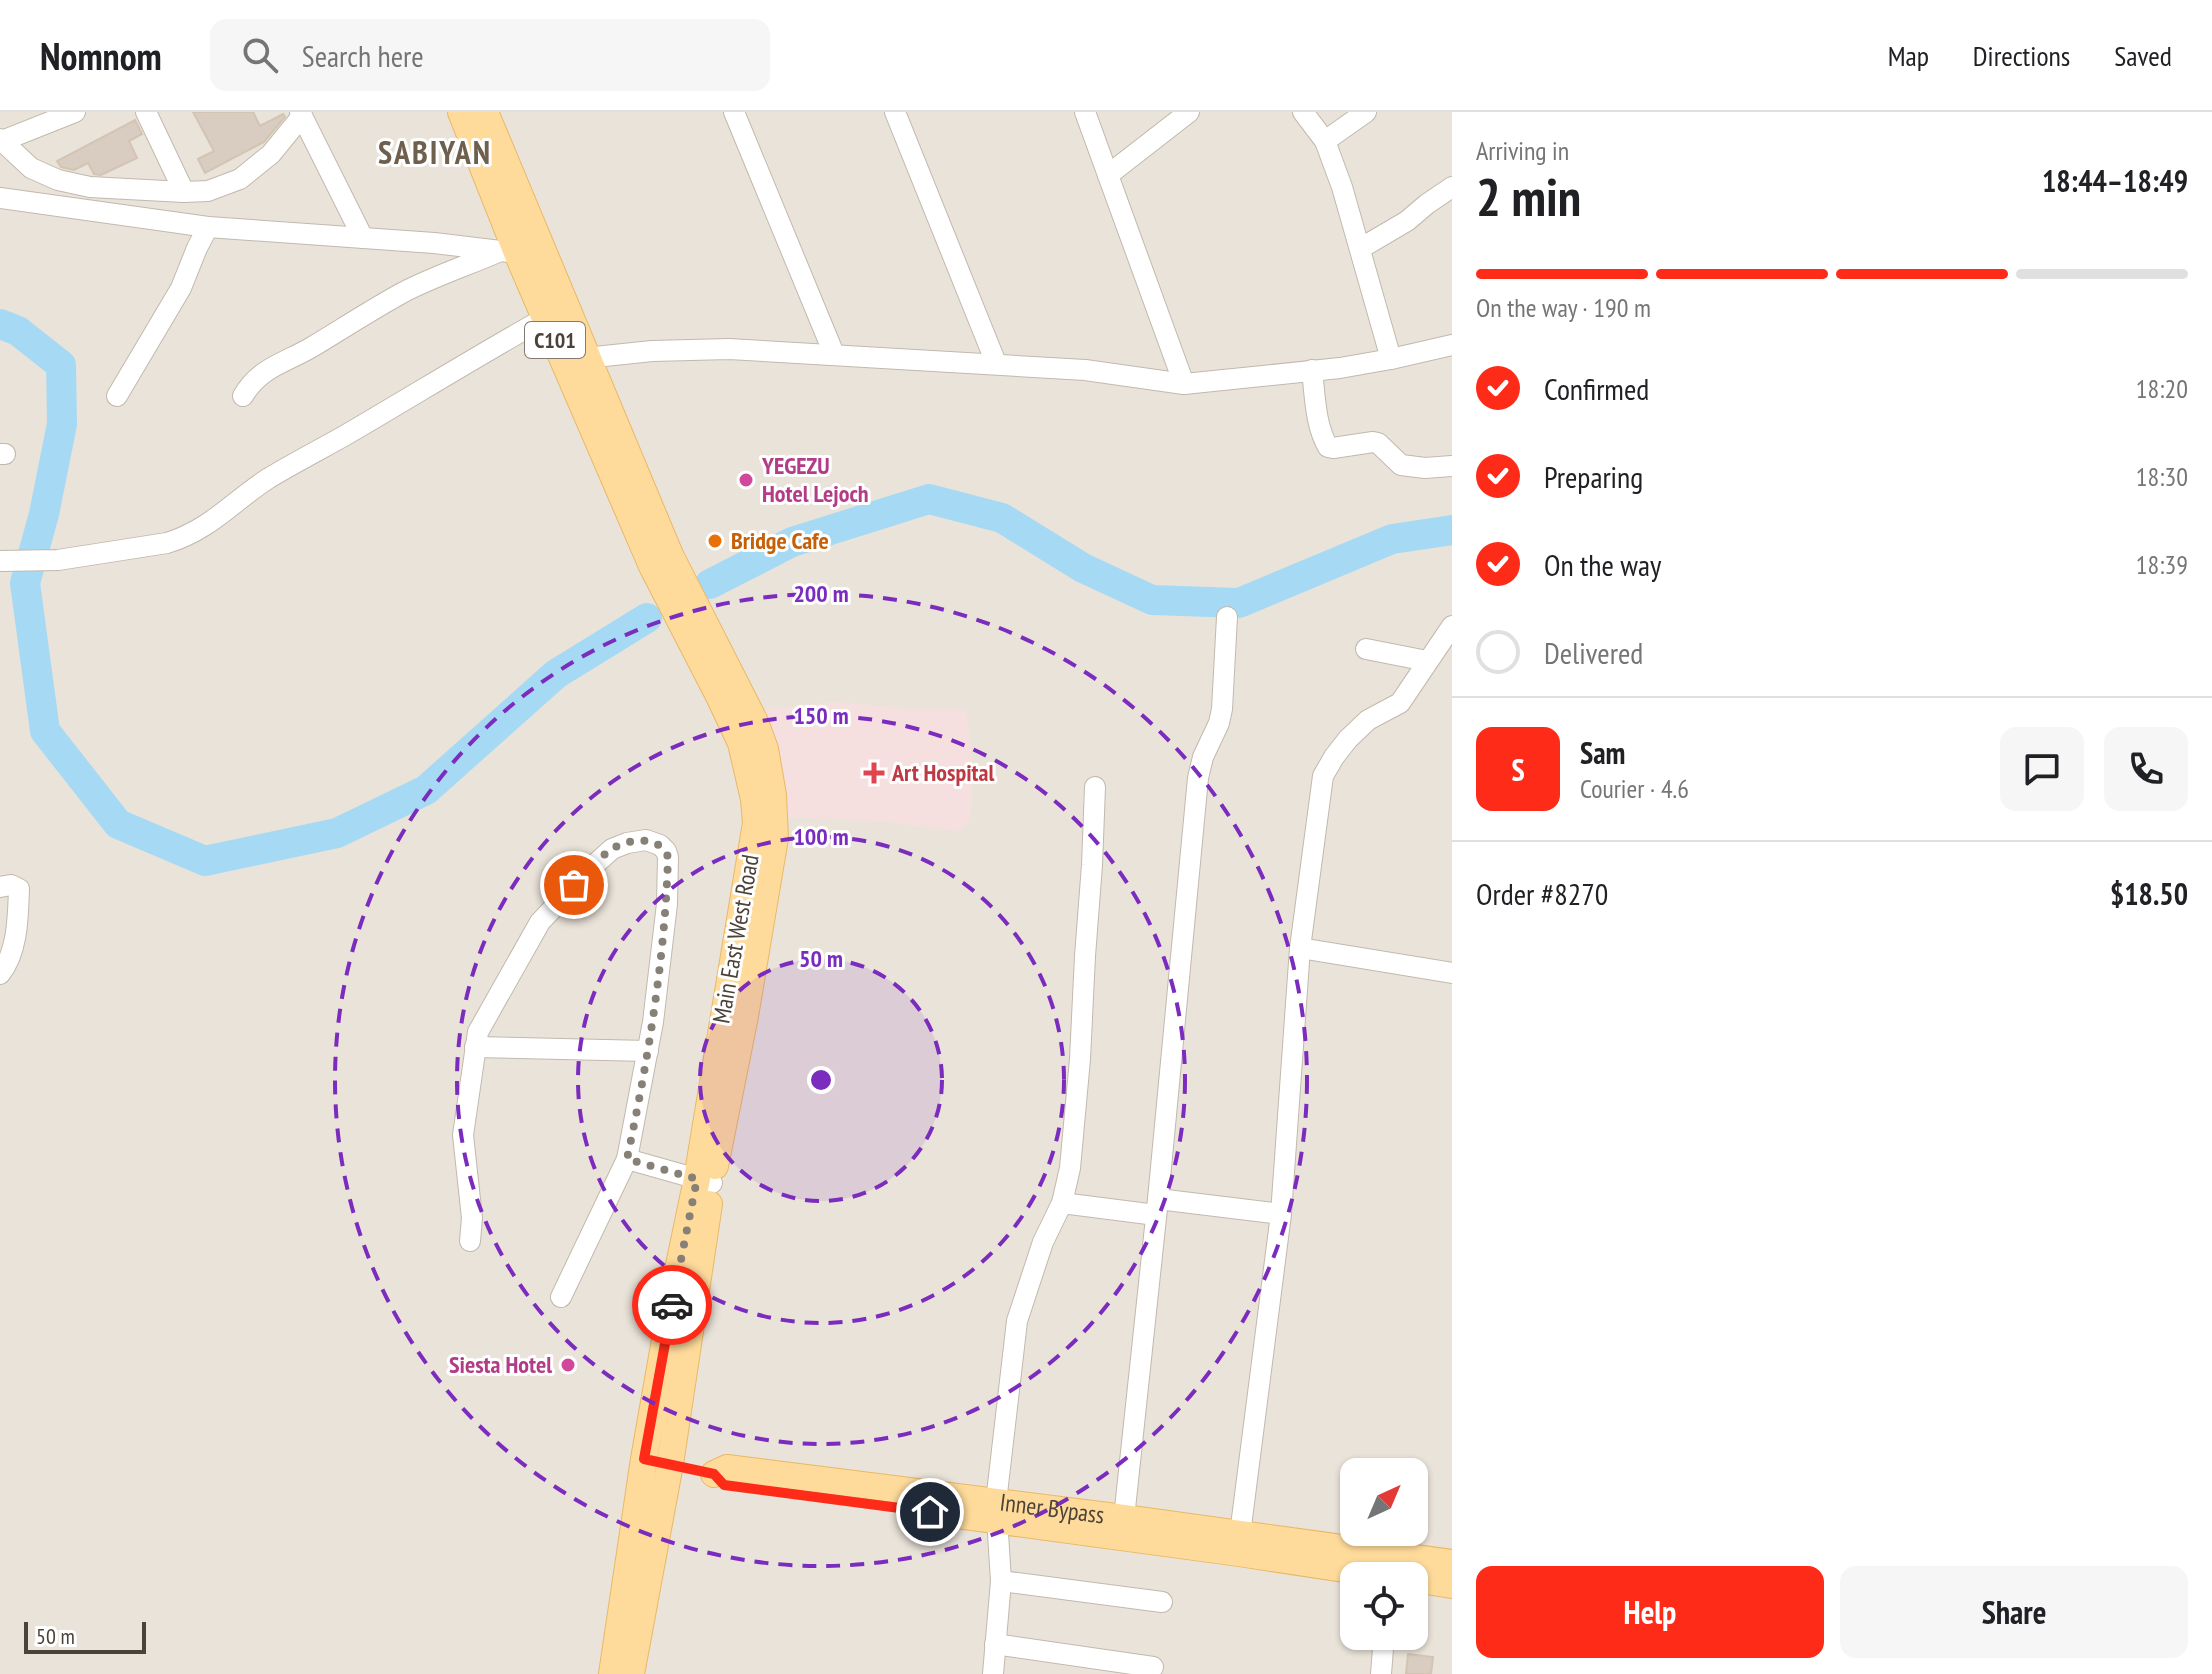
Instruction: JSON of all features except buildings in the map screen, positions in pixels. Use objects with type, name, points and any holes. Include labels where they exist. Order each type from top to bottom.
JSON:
[{"type":"main road","name":"Main East West Road","points":[[461,112],[508,252],[545,318],[575,359]]},
{"type":"main road","name":"Main East West Road","points":[[485,112],[575,359],[661,560],[728,692],[755,722],[765,749],[773,795],[775,838],[761,857],[704,1181],[657,1462],[631,1674]]},
{"type":"main road","name":"Main East West Road","points":[[612,1674],[657,1462]]},
{"type":"main road","name":"Inner Bypass","points":[[657,1462],[714,1474],[724,1485],[996,1511],[1124,1518],[1240,1534],[1360,1562]]},
{"type":"main road","name":"Inner Bypass","points":[[996,1511],[1239,1553],[1340,1564]]},
{"type":"main road","name":"Inner Bypass","points":[[1428,1565],[1452,1563]]},
{"type":"main road","points":[[1428,1581],[1452,1585]]},
{"type":"street","points":[[75,112],[1,140],[31,168],[58,180],[90,187],[208,191],[240,179],[271,154],[301,114],[363,238]]},
{"type":"street","points":[[146,112],[184,192]]},
{"type":"street","points":[[734,112],[834,354]]},
{"type":"street","points":[[895,112],[996,363]]},
{"type":"street","points":[[1085,112],[1184,384]]},
{"type":"street","points":[[1108,175],[1189,112]]},
{"type":"street","points":[[1303,112],[1325,141],[1342,187],[1391,359]]},
{"type":"street","points":[[1325,141],[1366,112]]},
{"type":"street","points":[[1361,248],[1407,221],[1452,187]]},
{"type":"street","points":[[0,198],[208,227],[434,243],[508,252]]},
{"type":"street","points":[[117,396],[181,288],[208,227]]},
{"type":"street","points":[[243,396],[249,385],[262,374],[367,312],[406,291],[508,252]]},
{"type":"street","points":[[0,561],[58,560],[167,543],[189,535],[213,522],[267,480],[545,318]]},
{"type":"street","points":[[575,359],[652,351],[729,349],[996,363],[1085,370],[1184,384],[1340,368],[1452,345]]},
{"type":"street","points":[[1312,370],[1323,439],[1328,447],[1373,442],[1378,443],[1401,465],[1425,468],[1452,466]]},
{"type":"street","points":[[1124,1518],[1198,778],[1222,709],[1227,617]]},
{"type":"street","points":[[1240,1534],[1281,1214],[1300,948],[1323,776],[1348,739],[1368,720],[1400,703],[1452,626]]},
{"type":"street","points":[[1366,649],[1427,661]]},
{"type":"street","points":[[993,1674],[1001,1581],[996,1511],[1017,1321],[1043,1242],[1062,1203],[1070,1168],[1080,1059],[1095,787]]},
{"type":"street","points":[[470,1241],[472,1218],[463,1135],[478,1032],[540,922],[592,867],[612,849],[627,843],[646,840],[660,845],[668,857],[667,904],[648,1051],[627,1159],[561,1297]]},
{"type":"street","points":[[0,887],[11,885],[19,889],[15,936],[0,974]]},
{"type":"street","points":[[1300,948],[1452,973]]},
{"type":"street","points":[[475,1047],[648,1051]]},
{"type":"street","points":[[627,1159],[704,1181]]},
{"type":"street","points":[[1062,1203],[1281,1214]]},
{"type":"street","points":[[1001,1581],[1162,1602]]},
{"type":"street","points":[[995,1644],[1153,1667]]},
{"type":"street","points":[[1381,1674],[1383,1650]]},
{"type":"shaded area","points":[[0,112],[1452,112],[1452,1674],[0,1674]]},
{"type":"shaded area","name":"Art Hospital","points":[[835,702],[910,709],[966,709],[972,759],[972,804],[964,828],[957,831],[886,822],[781,817],[756,710]]},
{"type":"waterway","points":[[0,324],[18,331],[61,365],[62,424],[44,514],[25,583],[45,731],[118,824],[205,861],[337,833],[426,790],[556,674],[647,618]]},
{"type":"waterway","points":[[710,584],[792,542],[929,499],[1002,518],[1083,568],[1152,600],[1239,603],[1392,539],[1452,530]]},
{"type":"way so far","points":[[574,885],[612,849],[627,843],[646,840],[666,851],[667,904],[653,1022],[627,1159],[697,1179],[672,1305]]},
{"type":"place","name":"YEGEZU Hotel Lejoch","points":[[746,480]]},
{"type":"place","name":"Bridge Cafe","points":[[715,541]]},
{"type":"place","name":"Art Hospital","points":[[874,773]]},
{"type":"place","name":"Siesta Hotel","points":[[568,1365]]},
{"type":"district","name":"SABIYAN","points":[[435,153]]},
{"type":"route","points":[[672,1305],[644,1459],[714,1474],[724,1485],[930,1512]]}]
